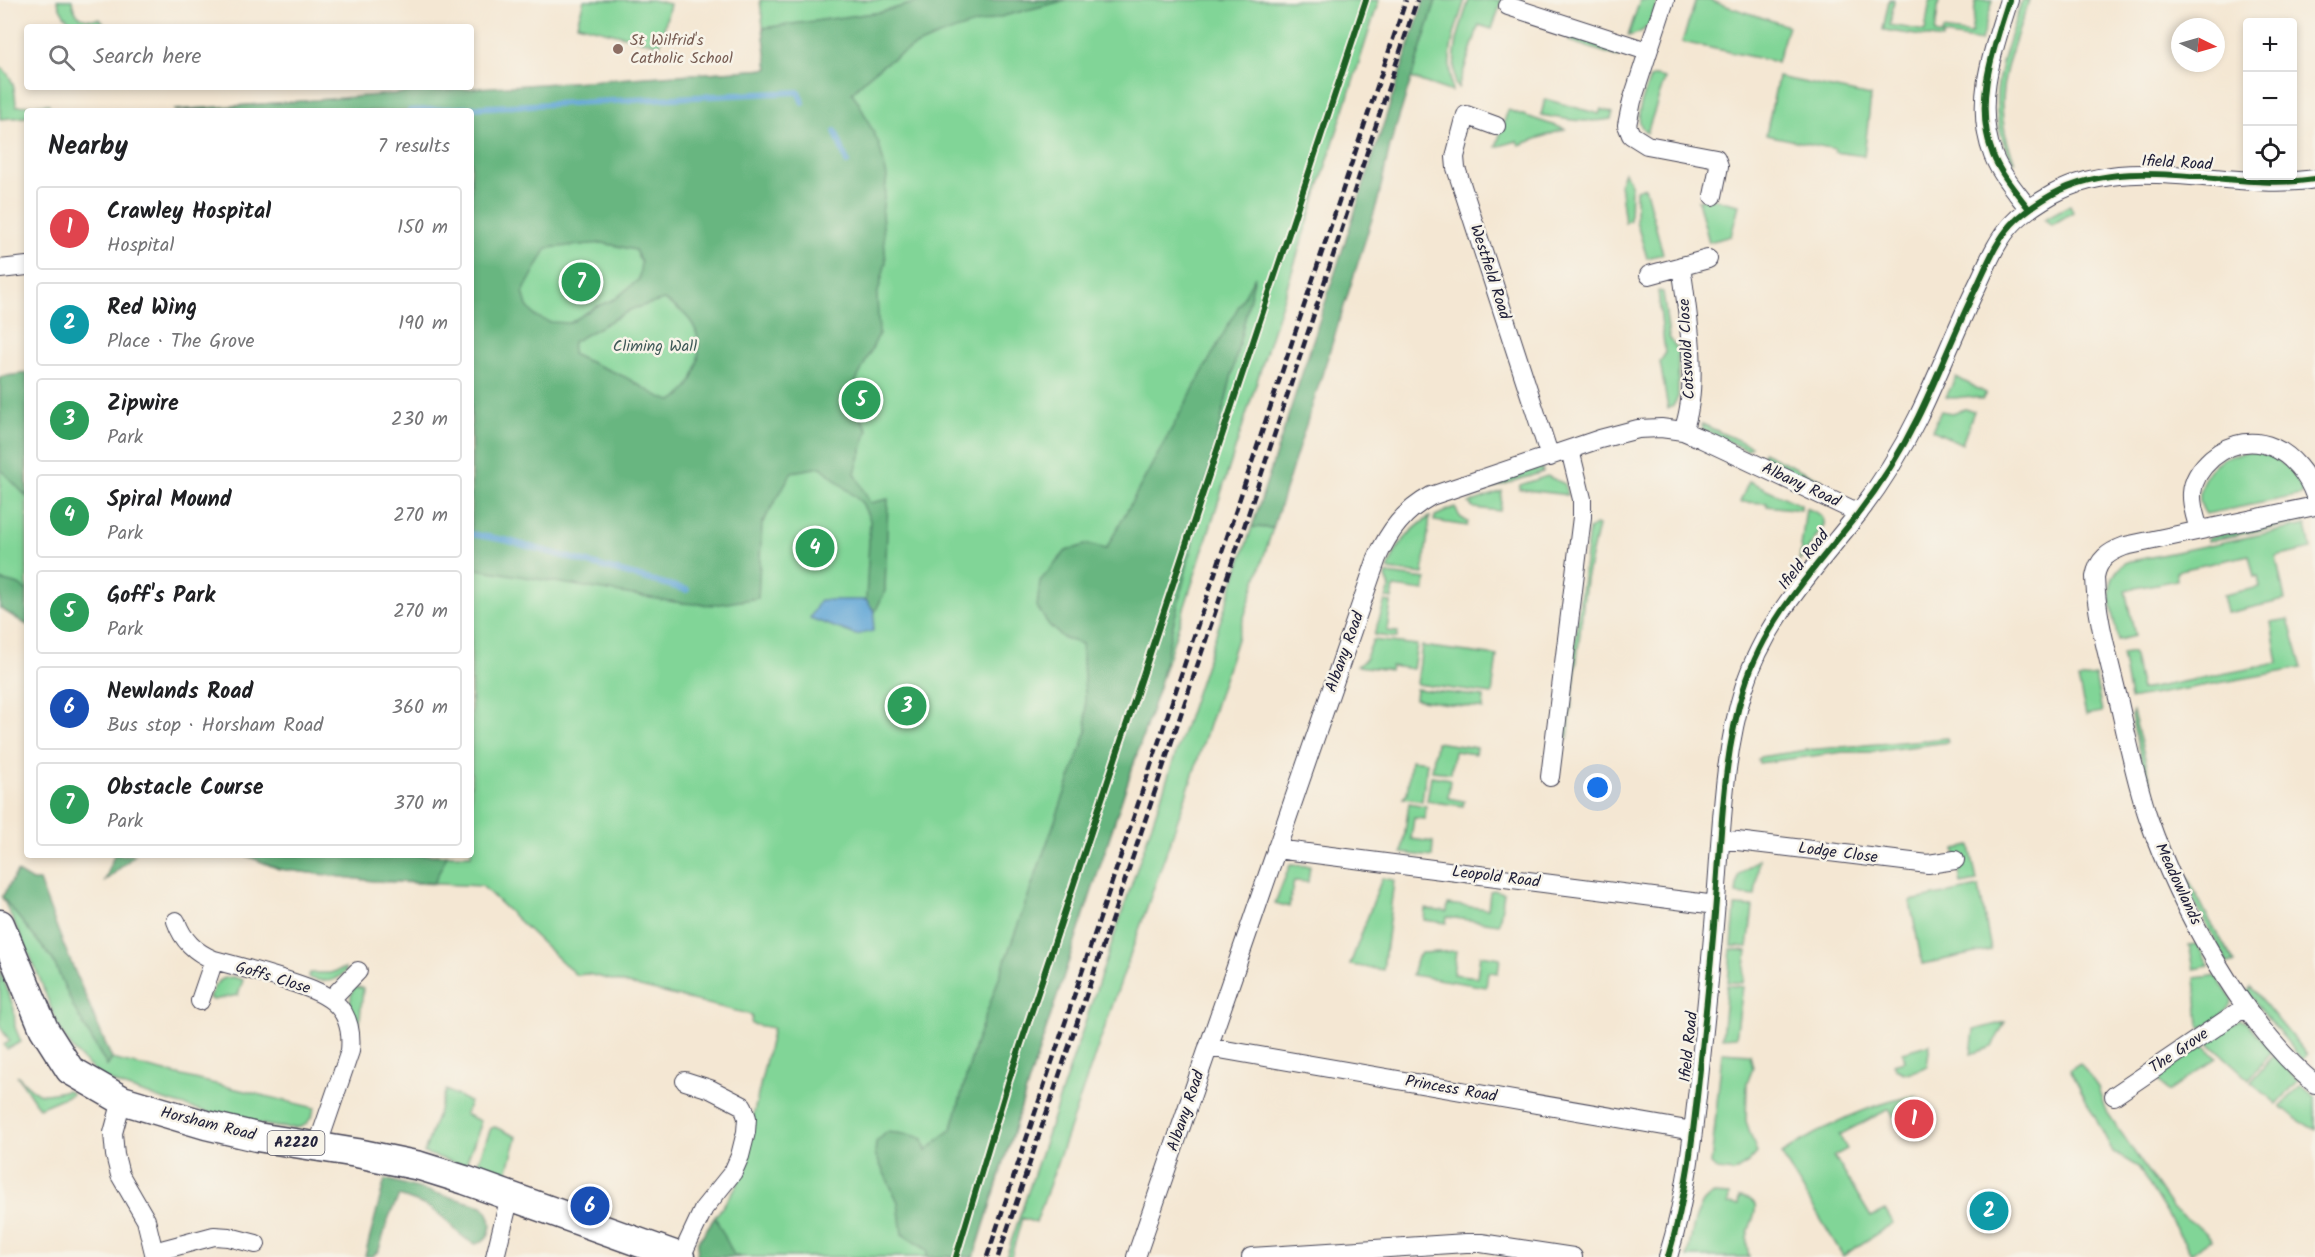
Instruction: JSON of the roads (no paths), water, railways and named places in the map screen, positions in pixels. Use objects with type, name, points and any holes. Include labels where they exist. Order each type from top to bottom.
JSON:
[{"type":"main road","name":"Horsham Road","points":[[0,924],[44,1029],[70,1070],[122,1100],[206,1125],[257,1137],[420,1166],[680,1257]]},
{"type":"street","points":[[1665,0],[1647,51],[1628,114],[1627,125],[1631,135],[1647,145],[1716,158],[1719,166],[1713,196]]},
{"type":"street","points":[[2009,0],[1986,80],[1985,118],[1993,156],[2003,174],[2029,209]]},
{"type":"street","points":[[1508,6],[1647,51]]},
{"type":"street","name":"Westfield Road","points":[[1496,126],[1466,115],[1455,157],[1456,168],[1550,457]]},
{"type":"street","name":"Ifield Road","points":[[1668,1257],[1679,1221],[1688,1175],[1732,736],[1752,666],[1763,640],[1781,612],[1859,513],[1890,469],[1908,437],[1999,241],[2012,224],[2029,209],[2054,193],[2077,184],[2121,174],[2265,183],[2291,183],[2315,179]]},
{"type":"street","points":[[1649,275],[1708,259]]},
{"type":"street","points":[[0,269],[24,266]]},
{"type":"street","name":"Cotswold Close","points":[[1681,266],[1687,312],[1691,380],[1688,417],[1683,431]]},
{"type":"street","name":"Albany Road","points":[[1136,1257],[1377,558],[1394,525],[1417,504],[1431,496],[1638,429],[1660,428],[1683,431],[1859,513]]},
{"type":"street","points":[[2199,530],[2193,507],[2192,493],[2195,480],[2201,469],[2211,459],[2233,445],[2259,443],[2284,452],[2294,460],[2309,480],[2315,496]]},
{"type":"street","points":[[1550,777],[1582,517],[1582,499],[1570,450]]},
{"type":"street","name":"Meadowlands","points":[[2315,506],[2125,546],[2110,552],[2096,568],[2096,587],[2107,651],[2132,759],[2148,816],[2166,862],[2188,908],[2245,1007],[2293,1065],[2315,1084]]},
{"type":"street","name":"Lodge Close","points":[[1721,839],[1928,864],[1955,860]]},
{"type":"street","name":"Leopold Road","points":[[1276,849],[1716,905]]},
{"type":"street","name":"Goffs Close","points":[[176,921],[188,944],[200,954],[312,988],[331,999],[345,1014],[351,1038],[346,1066],[317,1147]]},
{"type":"street","name":"Goffs Close","points":[[200,1001],[214,960]]},
{"type":"street","name":"Goffs Close","points":[[331,999],[358,971]]},
{"type":"street","name":"The Grove","points":[[2114,1096],[2245,1007]]},
{"type":"street","name":"Princess Road","points":[[1208,1047],[1693,1131]]},
{"type":"street","points":[[680,1257],[704,1208],[733,1172],[746,1132],[747,1118],[743,1106],[710,1089],[686,1081]]},
{"type":"street","points":[[122,1100],[113,1133],[115,1155],[120,1175],[146,1220],[155,1255],[214,1236],[229,1237],[256,1244]]},
{"type":"street","points":[[495,1257],[510,1196]]},
{"type":"street","points":[[1251,1257],[1481,1243],[1573,1257]]},
{"type":"water","points":[[820,600],[866,600],[875,612],[873,631],[856,635],[810,618]]},
{"type":"waterway","points":[[471,108],[798,92],[803,103]]},
{"type":"waterway","points":[[835,131],[847,162]]},
{"type":"waterway","points":[[474,535],[505,540],[687,590]]},
{"type":"railway","points":[[987,1257],[1406,0]]},
{"type":"railway","points":[[998,1257],[1248,515],[1417,0]]},
{"type":"place","name":"St Wilfrid's Catholic School","points":[[618,49]]},
{"type":"place","name":"Obstacle Course","points":[[581,282]]},
{"type":"place","name":"Goff's Park","points":[[861,400]]},
{"type":"place","name":"Spiral Mound","points":[[815,548]]},
{"type":"place","name":"Zipwire","points":[[907,706]]},
{"type":"place","name":"Crawley Hospital","points":[[1914,1119]]},
{"type":"place","name":"Newlands Road","points":[[590,1206]]},
{"type":"place","name":"Red Wing","points":[[1989,1211]]},
{"type":"park label","name":"Climing Wall","points":[[655,346]]}]
